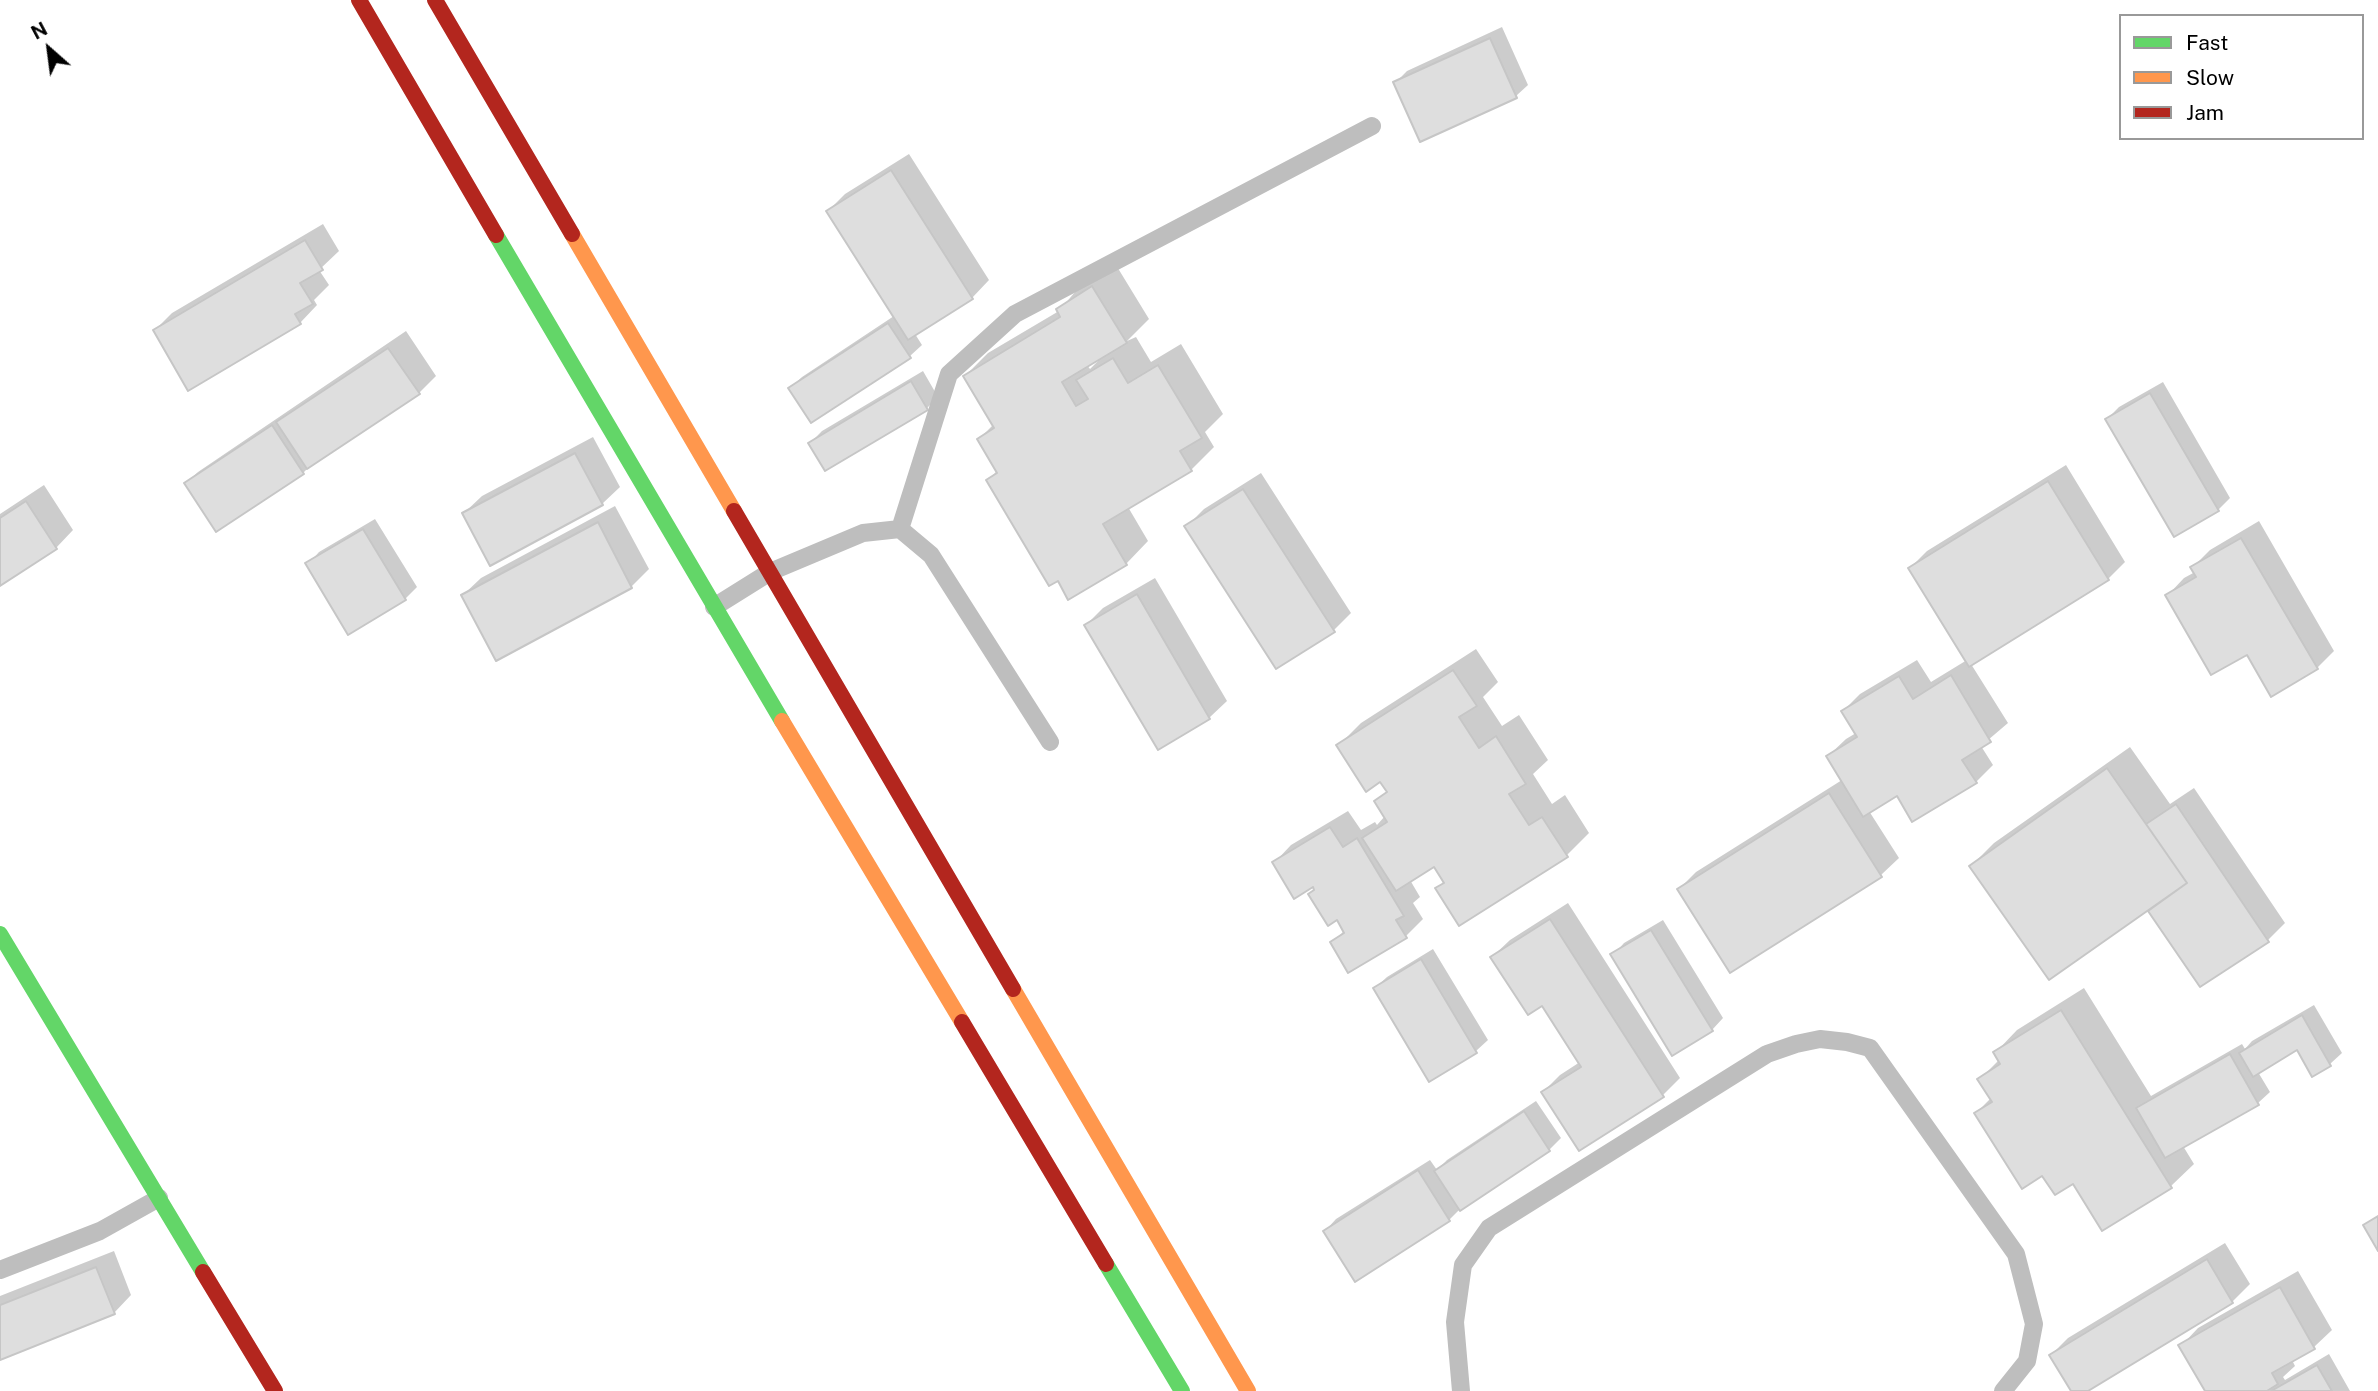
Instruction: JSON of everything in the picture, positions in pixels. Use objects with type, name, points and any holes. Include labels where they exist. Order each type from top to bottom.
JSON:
[{"type":"street","points":[[359,0],[715,607],[1182,1391]]},
{"type":"street","points":[[435,0],[1248,1391]]},
{"type":"street","points":[[0,934],[275,1391]]},
{"type":"lane","points":[[900,529],[949,374],[1015,314],[1372,126]]},
{"type":"lane","points":[[715,607],[769,572],[863,533],[900,529],[931,555],[1050,742]]},
{"type":"lane","points":[[1461,1391],[1455,1322],[1463,1265],[1489,1228],[1767,1055],[1796,1044],[1819,1040],[1847,1042],[1870,1048],[2016,1254],[2034,1324],[2027,1361],[2003,1391]]},
{"type":"lane","points":[[0,1270],[100,1231],[159,1198]]},
{"type":"building","points":[[1490,38],[1517,98],[1420,142],[1393,82]]},
{"type":"building","points":[[891,170],[973,299],[908,340],[826,211]]},
{"type":"building","points":[[305,240],[323,270],[300,283],[313,304],[295,314],[301,324],[188,391],[153,330]]},
{"type":"building","points":[[1092,286],[1127,343],[1062,382],[1076,406],[1088,399],[1076,380],[1113,358],[1128,383],[1158,365],[1202,438],[1180,451],[1192,471],[1103,524],[1127,565],[1068,600],[1058,581],[1049,586],[986,480],[997,473],[977,439],[994,428],[963,376],[1060,317],[1056,309]]},
{"type":"building","points":[[888,323],[911,358],[811,423],[788,388]]},
{"type":"building","points":[[388,348],[420,394],[307,469],[276,422]]},
{"type":"building","points":[[911,381],[928,410],[825,471],[808,443]]},
{"type":"building","points":[[2150,393],[2219,511],[2174,537],[2105,419]]},
{"type":"building","points":[[272,425],[304,474],[216,532],[184,483]]},
{"type":"building","points":[[575,453],[603,505],[490,566],[462,513]]},
{"type":"building","points":[[2048,481],[2109,580],[1969,667],[1908,568]]},
{"type":"building","points":[[1243,489],[1335,632],[1276,669],[1184,526]]},
{"type":"building","points":[[26,501],[57,549],[0,586],[0,518]]},
{"type":"building","points":[[598,522],[632,588],[496,661],[461,595]]},
{"type":"building","points":[[363,529],[406,600],[348,635],[305,563]]},
{"type":"building","points":[[2241,538],[2318,669],[2271,697],[2247,655],[2211,675],[2165,595],[2196,577],[2190,567]]},
{"type":"building","points":[[1137,594],[1210,719],[1158,750],[1084,625]]},
{"type":"building","points":[[1453,670],[1477,706],[1459,717],[1479,748],[1496,736],[1526,784],[1509,794],[1529,825],[1542,817],[1568,857],[1459,926],[1435,888],[1444,883],[1434,867],[1396,891],[1362,838],[1387,822],[1374,801],[1387,792],[1380,782],[1366,792],[1336,745]]},
{"type":"building","points":[[1951,675],[1991,742],[1962,760],[1977,783],[1912,822],[1897,796],[1863,817],[1826,756],[1857,737],[1841,711],[1899,676],[1913,699]]},
{"type":"building","points":[[2107,768],[2187,883],[2049,980],[1969,866]]},
{"type":"building","points":[[1829,793],[1882,877],[1730,973],[1677,889]]},
{"type":"building","points":[[2176,804],[2269,942],[2200,987],[2148,911],[2187,883],[2146,824]]},
{"type":"building","points":[[1330,827],[1343,847],[1357,838],[1404,916],[1396,920],[1407,938],[1348,973],[1330,942],[1344,933],[1337,920],[1328,926],[1308,894],[1314,890],[1313,887],[1294,899],[1272,862]]},
{"type":"building","points":[[1550,919],[1664,1097],[1579,1151],[1541,1092],[1581,1067],[1542,1006],[1528,1015],[1490,957]]},
{"type":"building","points":[[1651,930],[1713,1031],[1672,1056],[1610,954]]},
{"type":"building","points":[[1421,959],[1477,1053],[1429,1082],[1373,988]]},
{"type":"building","points":[[2061,1010],[2172,1188],[2102,1231],[2073,1184],[2055,1195],[2042,1176],[2022,1189],[1974,1113],[1992,1102],[1977,1079],[2000,1064],[1993,1052]]},
{"type":"building","points":[[2302,1015],[2331,1066],[2312,1077],[2297,1050],[2253,1077],[2239,1053]]},
{"type":"building","points":[[2230,1054],[2259,1105],[2165,1158],[2136,1108]]},
{"type":"building","points":[[1524,1111],[1550,1151],[1460,1211],[1434,1171]]},
{"type":"building","points":[[1418,1170],[1450,1221],[1355,1282],[1323,1231]]},
{"type":"building","points":[[2378,1216],[2378,1251],[2363,1225]]},
{"type":"building","points":[[2207,1259],[2233,1303],[2088,1391],[2071,1391],[2049,1355]]},
{"type":"building","points":[[96,1267],[115,1314],[0,1360],[0,1305]]},
{"type":"building","points":[[2280,1287],[2315,1349],[2272,1373],[2278,1384],[2267,1391],[2205,1391],[2178,1345]]},
{"type":"building","points":[[2317,1365],[2332,1391],[2271,1391]]},
{"type":"traffic: fast","points":[[496,235],[782,721]]},
{"type":"traffic: fast","points":[[0,934],[203,1272]]},
{"type":"traffic: fast","points":[[1106,1264],[1182,1391]]},
{"type":"traffic: slow","points":[[572,234],[734,511]]},
{"type":"traffic: slow","points":[[782,721],[962,1022]]},
{"type":"traffic: slow","points":[[1013,989],[1248,1391]]},
{"type":"traffic: jam","points":[[359,0],[496,235]]},
{"type":"traffic: jam","points":[[435,0],[572,234]]},
{"type":"traffic: jam","points":[[734,511],[1013,989]]},
{"type":"traffic: jam","points":[[962,1022],[1106,1264]]},
{"type":"traffic: jam","points":[[203,1272],[275,1391]]}]
